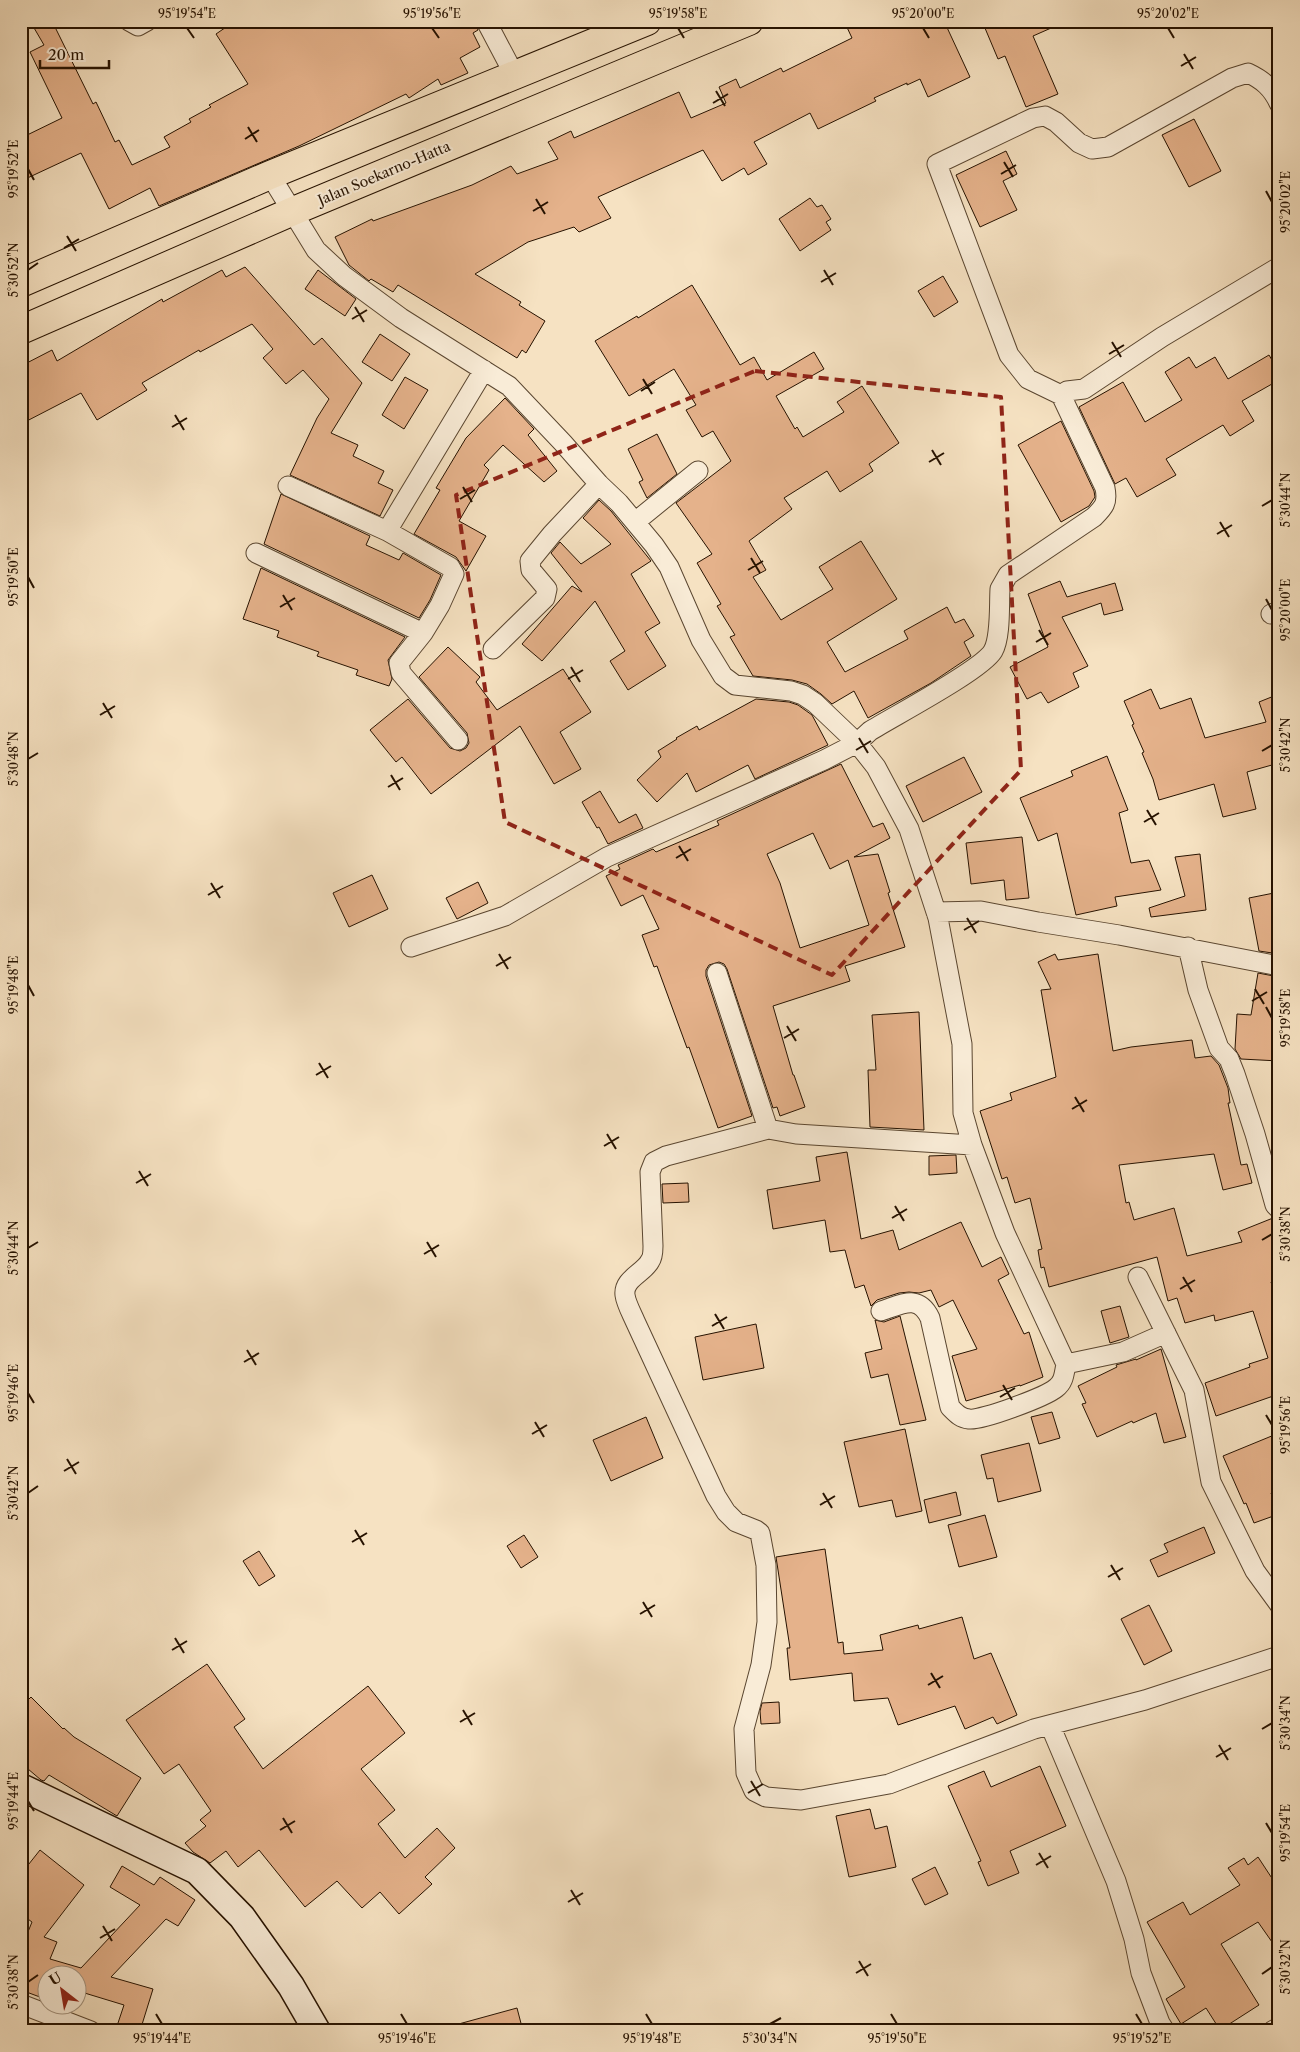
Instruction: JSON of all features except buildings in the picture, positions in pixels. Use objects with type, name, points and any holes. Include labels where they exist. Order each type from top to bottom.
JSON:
[{"type":"highway","points":[[21,283],[270,175],[646,21]]},
{"type":"highway","name":"Jalan Soekarno-Hatta","points":[[21,330],[291,212],[749,21]]},
{"type":"main road","points":[[21,1787],[198,1871],[242,1917],[291,1986],[317,2031]]},
{"type":"street","points":[[129,21],[138,26],[147,21]]},
{"type":"street","points":[[486,21],[515,76]]},
{"type":"street","points":[[411,947],[505,916],[608,857],[806,768],[857,743],[870,731],[974,669],[993,651],[996,642],[1000,589],[1008,575],[1094,517],[1105,506],[1107,499],[1105,488],[1061,395],[1028,379],[1009,355],[937,164],[1033,118],[1045,116],[1056,122],[1079,143],[1092,150],[1108,147],[1232,78],[1248,73],[1261,79],[1274,92],[1279,103]]},
{"type":"street","points":[[270,175],[316,250],[344,276],[401,318],[509,386],[563,442],[599,484],[619,502],[670,567],[701,640],[723,676],[735,685],[791,691],[803,695],[815,703],[857,743],[876,767],[909,830],[936,912],[962,1044],[963,1114],[972,1145],[1005,1233],[1066,1364],[1063,1379],[1056,1388],[1025,1404],[970,1419],[958,1415],[950,1407],[930,1318],[925,1308],[910,1302],[881,1311]]},
{"type":"street","points":[[1061,395],[1067,391],[1084,389],[1162,337],[1279,267]]},
{"type":"street","points":[[387,531],[484,370]]},
{"type":"street","points":[[635,522],[698,471]]},
{"type":"street","points":[[493,649],[545,598],[547,589],[530,570],[530,561],[552,534],[599,484]]},
{"type":"street","points":[[288,486],[387,531],[446,564],[454,574],[440,606],[399,663],[401,673],[458,740]]},
{"type":"street","points":[[256,553],[423,632]]},
{"type":"street","points":[[936,912],[981,910],[1188,947],[1279,966]]},
{"type":"street","points":[[1188,947],[1198,990],[1219,1048],[1229,1059],[1235,1074],[1255,1134],[1275,1205],[1279,1209]]},
{"type":"street","points":[[717,973],[768,1129]]},
{"type":"street","points":[[972,1145],[796,1134],[768,1129],[666,1156],[654,1162],[650,1172],[652,1258],[629,1282],[625,1290],[625,1297],[716,1496],[731,1518],[756,1530],[760,1533],[762,1539],[766,1565],[766,1622],[761,1665],[743,1739],[746,1773],[754,1791],[766,1797],[801,1800],[889,1784],[1034,1729],[1145,1700],[1279,1656]]},
{"type":"street","points":[[1138,1277],[1194,1390],[1211,1482],[1256,1571],[1279,1604]]},
{"type":"street","points":[[1066,1364],[1124,1352],[1166,1333]]},
{"type":"street","points":[[1050,1725],[1116,1881],[1134,1939],[1141,1973],[1160,2023],[1165,2031]]},
{"type":"street","points":[[21,2004],[91,2031]]},
{"type":"street","points":[[1272,2031],[1279,2027]]},
{"type":"highlighted area","points":[[755,371],[1001,397],[1021,770],[832,975],[505,822],[456,495]]}]
